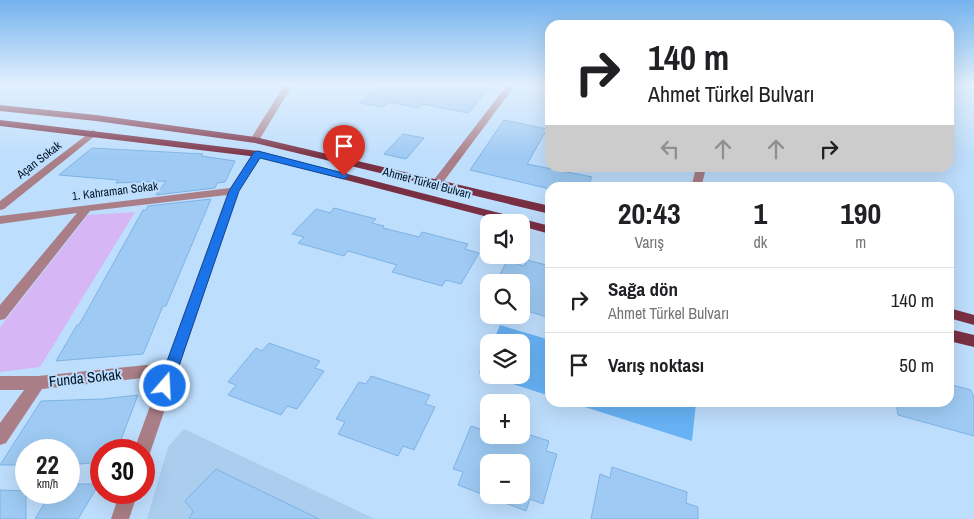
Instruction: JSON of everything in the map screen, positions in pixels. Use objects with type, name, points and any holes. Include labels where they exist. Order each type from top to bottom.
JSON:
[{"type":"main road","name":"Ahmet Türkel Bulvarı","points":[[2,108],[96,118],[255,140],[545,209]]},
{"type":"main road","name":"Ahmet Türkel Bulvarı","points":[[0,122],[258,154],[545,229]]},
{"type":"main road","points":[[954,314],[974,320]]},
{"type":"main road","points":[[954,335],[974,341]]},
{"type":"street","points":[[255,140],[274,108]]},
{"type":"street","points":[[437,184],[494,108]]},
{"type":"street","name":"Açan Sokak","points":[[1,206],[93,133]]},
{"type":"street","points":[[147,439],[234,191],[258,154]]},
{"type":"street","name":"1. Kahraman Sokak","points":[[0,220],[234,191]]},
{"type":"street","points":[[0,315],[86,208]]},
{"type":"street","name":"Funda Sokak","points":[[0,383],[38,383],[171,369]]},
{"type":"street","points":[[0,436],[38,383]]},
{"type":"street","points":[[120,519],[125,504]]},
{"type":"shaded area","points":[[135,212],[40,367],[0,372],[0,327],[88,215]]},
{"type":"shaded area","points":[[184,429],[375,519],[147,519],[151,504],[155,504],[155,492],[168,447]]},
{"type":"water","points":[[500,325],[530,334],[496,334]]},
{"type":"water","points":[[530,334],[545,338],[545,394],[513,384],[530,384]]},
{"type":"water","points":[[585,407],[696,407],[692,441]]},
{"type":"building","points":[[444,108],[472,108],[468,113]]},
{"type":"building","points":[[504,120],[545,129],[545,132],[527,164],[545,168],[545,172],[567,172],[592,177],[590,182],[545,182],[545,188],[470,170]]},
{"type":"building","points":[[403,134],[424,138],[406,159],[384,154]]},
{"type":"building","points":[[92,148],[203,154],[201,156],[235,161],[225,182],[217,183],[215,188],[156,195],[166,181],[116,183],[118,180],[59,175]]},
{"type":"building","points":[[211,199],[166,306],[163,306],[143,354],[56,361],[77,325],[79,325],[143,210],[146,210],[148,206]]},
{"type":"building","points":[[334,208],[376,219],[372,223],[384,226],[383,228],[419,237],[422,232],[468,244],[465,249],[479,253],[461,284],[446,280],[442,286],[392,272],[397,265],[348,251],[344,256],[298,243],[304,237],[292,234],[316,209],[330,213]]},
{"type":"building","points":[[530,261],[545,265],[545,316],[530,312],[530,274],[500,274],[505,264],[524,266],[525,264],[530,264]]},
{"type":"building","points":[[269,343],[320,361],[315,368],[324,371],[297,409],[287,406],[281,415],[228,395],[236,385],[228,382],[256,348],[262,351]]},
{"type":"building","points":[[371,376],[430,395],[425,404],[435,407],[414,450],[403,446],[398,456],[338,434],[345,422],[336,419],[359,382],[366,384]]},
{"type":"building","points":[[954,385],[971,390],[974,398],[974,436],[898,415],[897,407],[954,407]]},
{"type":"building","points":[[138,395],[121,439],[90,439],[90,463],[80,464],[80,439],[17,439],[41,401],[102,399]]},
{"type":"building","points":[[471,426],[480,429],[480,444],[530,444],[530,435],[549,441],[546,451],[557,454],[543,504],[530,499],[530,454],[480,454],[480,493],[458,485],[463,472],[453,469]]},
{"type":"building","points":[[15,442],[15,465],[0,465]]},
{"type":"building","points":[[612,467],[687,492],[686,503],[698,507],[698,519],[591,519],[600,474],[610,478]]},
{"type":"building","points":[[216,469],[319,519],[189,519],[193,511],[185,501]]},
{"type":"building","points":[[80,484],[90,484],[90,499],[78,519],[35,519],[44,504],[80,504]]},
{"type":"building","points":[[0,490],[15,491],[15,504],[26,504],[26,519],[0,519]]},
{"type":"building","points":[[508,504],[528,504],[526,511]]},
{"type":"route","points":[[165,386],[234,191],[258,154],[344,176]]}]
